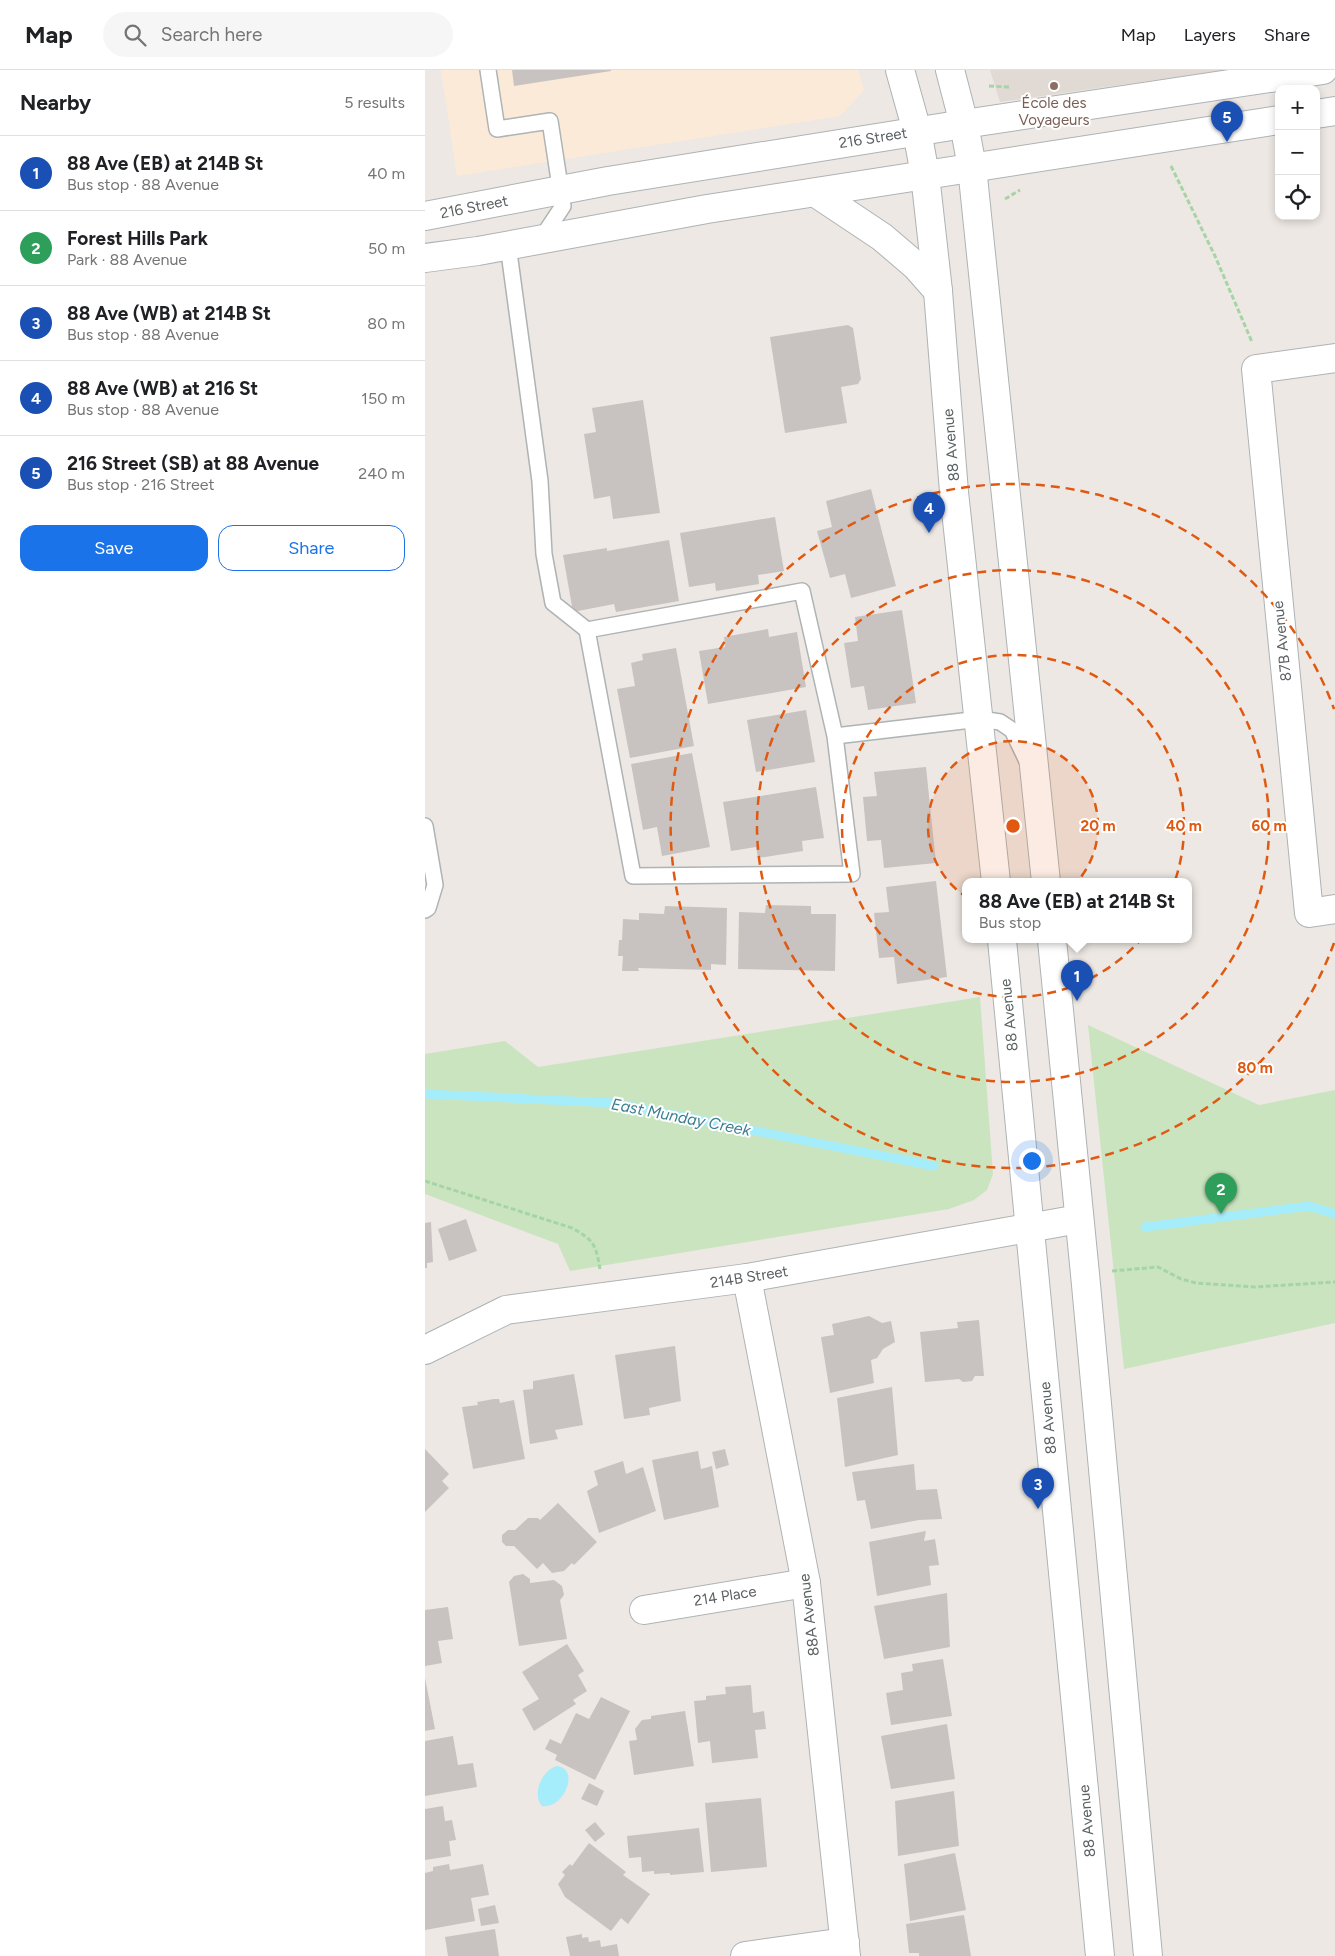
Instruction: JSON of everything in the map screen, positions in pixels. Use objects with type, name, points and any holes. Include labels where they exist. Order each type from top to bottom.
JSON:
[{"type":"main road","name":"88 Avenue","points":[[900,70],[917,132],[925,175],[938,291],[954,492],[980,719],[996,878]]},
{"type":"main road","points":[[949,70],[964,124],[972,167],[1046,878]]},
{"type":"main road","name":"216 Street","points":[[425,216],[561,190],[964,124],[1323,70]]},
{"type":"main road","points":[[1320,113],[1335,111]]},
{"type":"main road","points":[[425,258],[707,209],[1275,121]]},
{"type":"main road","points":[[815,193],[882,237],[916,266],[938,291]]},
{"type":"main road","points":[[1259,369],[1335,358]]},
{"type":"main road","name":"87B Avenue","points":[[1259,369],[1322,911]]},
{"type":"main road","name":"88 Avenue","points":[[1002,943],[1100,1956]]},
{"type":"main road","points":[[1052,943],[1148,1956]]},
{"type":"main road","name":"214B Street","points":[[425,1350],[506,1310],[747,1278],[1030,1226],[1079,1219]]},
{"type":"main road","name":"88A Avenue","points":[[747,1278],[806,1583],[845,1949]]},
{"type":"main road","name":"214 Place","points":[[644,1610],[806,1583]]},
{"type":"main road","points":[[745,1956],[845,1949]]},
{"type":"lane","points":[[488,70],[497,129],[550,121],[563,206],[541,239]]},
{"type":"lane","points":[[508,245],[540,481],[544,554],[553,604],[587,630],[633,876],[852,874],[835,736],[803,591],[587,630]]},
{"type":"lane","points":[[835,736],[980,719],[1000,722],[1012,730],[1036,781]]},
{"type":"lane","points":[[425,826],[435,885],[428,908],[425,910]]},
{"type":"path","points":[[1169,164],[1215,256],[1259,369]]},
{"type":"path","points":[[425,1181],[572,1228],[589,1237],[596,1250],[605,1297]]},
{"type":"path","points":[[1085,1274],[1158,1267],[1181,1279],[1197,1283],[1255,1287],[1335,1282]]},
{"type":"shaded area","points":[[441,70],[858,70],[864,90],[840,116],[457,176]]},
{"type":"shaded area","name":"École des Voyageurs","points":[[990,70],[1225,70],[1000,102]]},
{"type":"green space","points":[[980,997],[993,1174],[987,1190],[974,1200],[949,1209],[570,1271],[558,1244],[425,1194],[425,1054],[505,1041],[538,1067]]},
{"type":"green space","points":[[1088,1025],[1259,1105],[1335,1090],[1335,1323],[1124,1369]]},
{"type":"water","points":[[558,1766],[565,1769],[568,1775],[566,1789],[556,1802],[549,1806],[542,1806],[538,1795],[540,1782],[548,1771]]},
{"type":"building","points":[[512,70],[611,70],[611,71],[514,86]]},
{"type":"building","points":[[848,325],[853,328],[861,379],[858,384],[841,387],[847,423],[785,433],[770,337]]},
{"type":"building","points":[[643,400],[660,513],[613,519],[610,496],[594,499],[584,434],[596,432],[592,408]]},
{"type":"building","points":[[871,489],[896,586],[851,598],[845,574],[830,578],[817,531],[832,527],[826,501]]},
{"type":"building","points":[[775,517],[784,571],[758,575],[759,584],[716,591],[715,583],[689,587],[680,533]]},
{"type":"building","points":[[669,540],[679,601],[616,612],[614,604],[573,612],[563,555],[607,548],[607,551]]},
{"type":"building","points":[[902,610],[916,703],[868,710],[864,686],[851,688],[844,643],[858,641],[855,617]]},
{"type":"building","points":[[768,629],[769,637],[797,632],[806,687],[708,704],[699,651],[725,647],[724,637]]},
{"type":"building","points":[[676,648],[694,746],[630,758],[617,689],[635,686],[631,663],[643,660],[642,654]]},
{"type":"building","points":[[806,710],[815,762],[756,772],[747,720]]},
{"type":"building","points":[[692,753],[710,847],[662,856],[657,827],[643,830],[631,764]]},
{"type":"building","points":[[926,767],[936,863],[884,868],[881,840],[867,841],[863,797],[877,796],[874,772]]},
{"type":"building","points":[[816,787],[824,838],[802,841],[803,851],[758,858],[756,847],[731,851],[723,802]]},
{"type":"building","points":[[936,881],[947,977],[897,984],[894,957],[879,958],[874,913],[889,912],[886,887]]},
{"type":"building","points":[[766,905],[811,906],[811,914],[836,914],[835,971],[738,969],[739,912],[765,913]]},
{"type":"building","points":[[665,906],[727,908],[726,965],[711,964],[711,970],[638,968],[639,971],[622,971],[623,956],[618,956],[619,940],[622,940],[623,919],[639,920],[639,913],[664,914]]},
{"type":"building","points":[[466,1219],[477,1251],[449,1261],[438,1229]]},
{"type":"building","points":[[431,1222],[433,1262],[427,1263],[427,1268],[425,1268],[425,1223]]},
{"type":"building","points":[[869,1316],[882,1323],[891,1321],[895,1342],[883,1349],[877,1358],[871,1360],[874,1383],[830,1393],[821,1337],[834,1335],[832,1324]]},
{"type":"building","points":[[979,1320],[984,1376],[975,1376],[972,1381],[963,1382],[959,1379],[925,1382],[920,1332],[958,1328],[957,1322]]},
{"type":"building","points":[[675,1346],[681,1401],[649,1408],[650,1415],[624,1419],[615,1355]]},
{"type":"building","points":[[574,1374],[583,1425],[555,1430],[558,1439],[530,1444],[523,1390],[533,1389],[533,1381]]},
{"type":"building","points":[[892,1387],[898,1455],[845,1467],[837,1398]]},
{"type":"building","points":[[499,1399],[500,1403],[514,1400],[525,1459],[473,1469],[462,1407],[478,1405],[477,1402]]},
{"type":"building","points":[[425,1449],[449,1474],[442,1481],[449,1488],[425,1512]]},
{"type":"building","points":[[725,1449],[729,1465],[716,1469],[712,1452]]},
{"type":"building","points":[[698,1451],[701,1469],[712,1466],[719,1507],[664,1520],[652,1460]]},
{"type":"building","points":[[623,1461],[626,1474],[643,1467],[656,1511],[599,1533],[587,1491],[598,1485],[594,1471]]},
{"type":"building","points":[[914,1464],[916,1490],[937,1489],[942,1519],[919,1520],[871,1529],[865,1500],[857,1501],[852,1472]]},
{"type":"building","points":[[558,1503],[597,1542],[574,1565],[572,1563],[564,1571],[552,1573],[543,1563],[537,1569],[514,1546],[506,1546],[502,1542],[502,1535],[508,1530],[515,1530],[528,1518],[538,1518],[540,1520]]},
{"type":"building","points":[[926,1531],[924,1541],[935,1539],[939,1565],[929,1566],[931,1585],[877,1596],[869,1542]]},
{"type":"building","points":[[523,1574],[530,1579],[530,1583],[554,1580],[562,1586],[564,1595],[560,1600],[567,1639],[519,1646],[509,1582],[514,1576]]},
{"type":"building","points":[[947,1593],[950,1647],[884,1659],[874,1606]]},
{"type":"building","points":[[448,1607],[453,1639],[438,1641],[442,1663],[425,1666],[425,1610]]},
{"type":"building","points":[[567,1644],[584,1671],[578,1675],[587,1691],[573,1700],[576,1704],[534,1731],[522,1709],[539,1699],[522,1672]]},
{"type":"building","points":[[943,1659],[952,1716],[891,1725],[886,1693],[903,1690],[901,1673],[913,1671],[912,1664]]},
{"type":"building","points":[[425,1678],[435,1729],[425,1731]]},
{"type":"building","points":[[751,1685],[753,1713],[764,1711],[766,1729],[755,1730],[758,1758],[712,1763],[710,1741],[698,1743],[694,1701],[706,1700],[706,1696],[726,1694],[725,1687]]},
{"type":"building","points":[[601,1697],[630,1711],[595,1780],[555,1760],[557,1755],[545,1749],[550,1739],[561,1744],[576,1713],[589,1719]]},
{"type":"building","points":[[685,1711],[694,1766],[634,1775],[629,1741],[637,1740],[635,1729],[642,1720],[651,1719],[651,1716]]},
{"type":"building","points":[[947,1724],[955,1779],[891,1789],[881,1736]]},
{"type":"building","points":[[453,1736],[458,1765],[473,1763],[477,1787],[425,1796],[425,1741]]},
{"type":"building","points":[[589,1783],[604,1791],[597,1806],[581,1799]]},
{"type":"building","points":[[954,1791],[959,1846],[898,1856],[895,1801]]},
{"type":"building","points":[[761,1798],[767,1867],[711,1872],[705,1803]]},
{"type":"building","points":[[443,1806],[445,1821],[452,1820],[456,1840],[449,1841],[451,1856],[425,1860],[425,1809]]},
{"type":"building","points":[[595,1822],[605,1834],[595,1842],[585,1830]]},
{"type":"building","points":[[699,1828],[704,1872],[670,1875],[670,1873],[654,1874],[654,1871],[642,1872],[641,1857],[629,1858],[627,1836]]},
{"type":"building","points":[[589,1843],[626,1872],[623,1875],[650,1894],[628,1924],[621,1918],[611,1931],[565,1897],[558,1884],[565,1875],[562,1872],[570,1864],[572,1866]]},
{"type":"building","points":[[955,1853],[966,1910],[910,1921],[904,1864]]},
{"type":"building","points":[[449,1864],[450,1870],[483,1864],[489,1895],[471,1898],[475,1921],[425,1930],[425,1873],[433,1871],[433,1867]]},
{"type":"building","points":[[495,1905],[499,1923],[481,1926],[478,1909]]},
{"type":"building","points":[[964,1915],[971,1956],[919,1956],[919,1953],[909,1953],[906,1924]]},
{"type":"building","points":[[495,1929],[499,1956],[448,1956],[445,1937]]},
{"type":"building","points":[[582,1934],[582,1938],[588,1937],[589,1942],[600,1940],[601,1947],[617,1944],[619,1956],[570,1956],[566,1937]]},
{"type":"waterway","name":"East Munday Creek","points":[[425,1094],[613,1103],[934,1166]]},
{"type":"waterway","points":[[1145,1227],[1309,1206],[1335,1214]]},
{"type":"place","name":"École des Voyageurs","points":[[1054,86]]},
{"type":"place","name":"216 Street (SB) at 88 Avenue","points":[[1227,142]]},
{"type":"place","name":"88 Ave (WB) at 216 St","points":[[929,533]]},
{"type":"place","name":"88 Ave (EB) at 214B St","points":[[1077,1001]]},
{"type":"place","name":"Forest Hills Park","points":[[1221,1214]]},
{"type":"place","name":"88 Ave (WB) at 214B St","points":[[1038,1509]]}]
